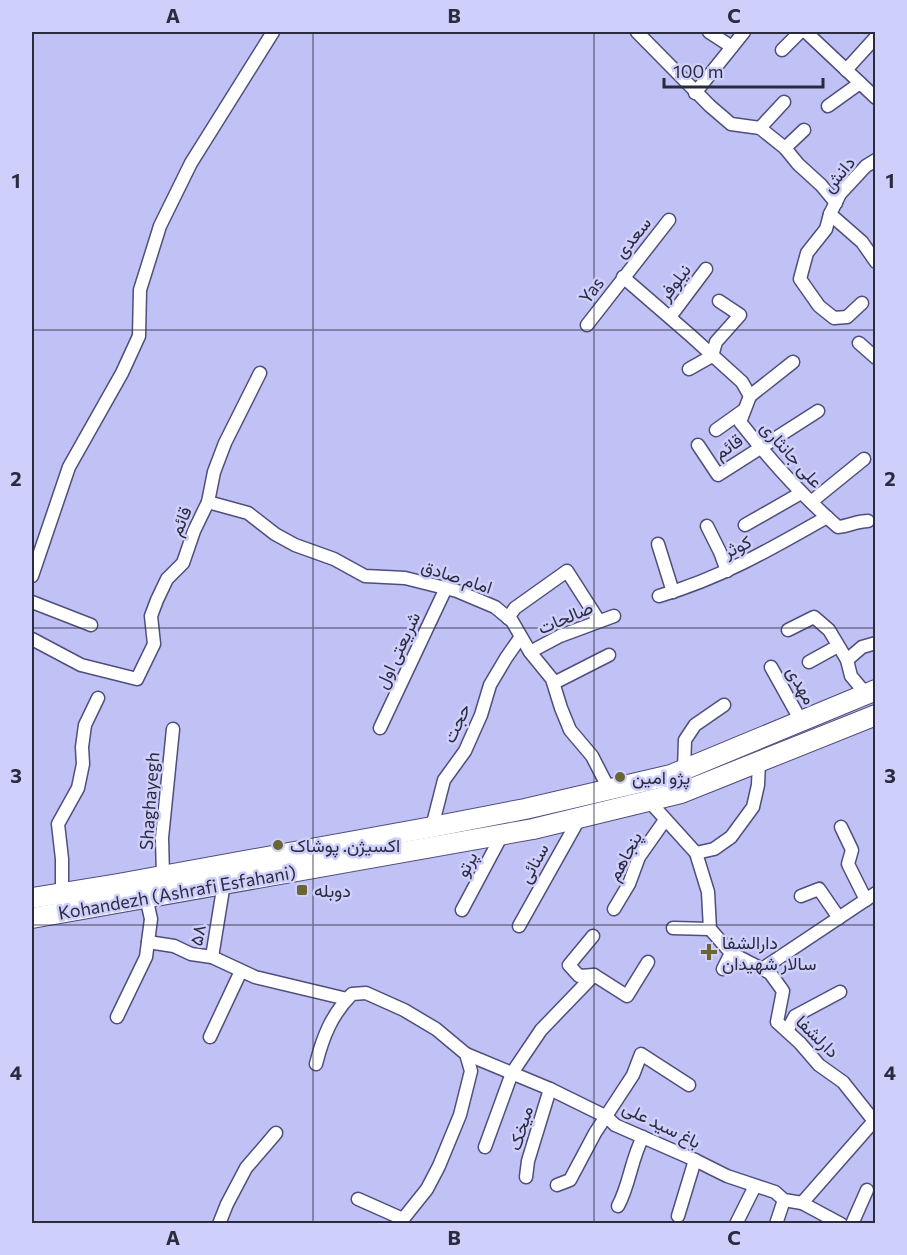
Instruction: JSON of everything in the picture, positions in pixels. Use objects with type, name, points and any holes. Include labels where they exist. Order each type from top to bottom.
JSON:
[{"type":"main road","name":"Kohandezh (Ashrafi Esfahani)","points":[[32,918],[225,883],[276,865],[432,827],[525,809],[671,775],[801,721],[872,696]]},
{"type":"main road","points":[[808,742],[813,734],[872,696]]},
{"type":"main road","name":"Kohandezh (Ashrafi Esfahani)","points":[[32,898],[163,876],[276,865],[502,835],[579,819],[681,793],[876,715]]},
{"type":"street","points":[[32,576],[69,467],[122,373],[139,336],[140,290],[160,226],[191,163],[273,32]]},
{"type":"street","points":[[637,32],[695,93],[731,124],[760,128],[785,148],[798,164],[822,185],[833,209]]},
{"type":"street","points":[[709,32],[732,47]]},
{"type":"street","points":[[695,93],[744,32]]},
{"type":"street","points":[[782,50],[800,32]]},
{"type":"street","points":[[812,34],[876,98]]},
{"type":"street","points":[[846,70],[876,37]]},
{"type":"street","points":[[828,106],[860,83]]},
{"type":"street","points":[[760,128],[784,102]]},
{"type":"street","points":[[785,148],[804,130]]},
{"type":"street","name":"دانش","points":[[862,303],[847,317],[834,318],[819,306],[800,279],[807,253],[826,230],[840,194],[866,166],[876,160]]},
{"type":"street","name":"دانش","points":[[833,209],[876,262]]},
{"type":"street","name":"سعدی","points":[[623,278],[669,220]]},
{"type":"street","name":"نیلوفر","points":[[670,317],[706,269]]},
{"type":"street","points":[[623,278],[742,382],[750,396],[793,362]]},
{"type":"street","name":"Yas","points":[[587,325],[623,278]]},
{"type":"street","points":[[688,369],[711,356],[716,342],[740,315],[719,301]]},
{"type":"street","points":[[859,343],[876,358]]},
{"type":"street","name":"قائم","points":[[32,639],[81,665],[138,679],[154,644],[151,616],[157,600],[167,579],[183,563],[194,531],[208,502],[214,472],[225,443],[260,373]]},
{"type":"street","name":"علی جانثاری","points":[[750,396],[740,422],[777,468],[801,493],[838,527],[849,526],[858,521],[873,520]]},
{"type":"street","points":[[716,430],[744,410]]},
{"type":"street","points":[[760,447],[818,411]]},
{"type":"street","name":"قائم","points":[[698,445],[718,475],[760,447]]},
{"type":"street","points":[[811,502],[864,459]]},
{"type":"street","points":[[745,525],[801,493]]},
{"type":"street","name":"امام صادق","points":[[208,502],[248,513],[275,534],[296,545],[334,559],[364,576],[405,578],[446,588],[495,607],[508,618],[554,683],[570,730],[592,756],[609,789]]},
{"type":"street","name":"کوثر","points":[[658,596],[745,564],[827,517]]},
{"type":"street","points":[[707,526],[727,571]]},
{"type":"street","points":[[658,544],[673,592]]},
{"type":"street","points":[[508,618],[515,609],[567,571],[599,621]]},
{"type":"street","name":"شریعتی اول","points":[[380,728],[446,588]]},
{"type":"street","points":[[32,602],[91,625]]},
{"type":"street","name":"صالحات","points":[[530,652],[560,636],[614,616]]},
{"type":"street","points":[[788,630],[814,617],[829,630],[847,660],[851,676],[872,696]]},
{"type":"street","name":"حجت","points":[[432,827],[444,780],[465,751],[481,715],[490,685],[520,638]]},
{"type":"street","points":[[847,660],[862,647],[876,644]]},
{"type":"street","points":[[809,662],[838,646]]},
{"type":"street","points":[[554,683],[609,655]]},
{"type":"street","name":"مهدی","points":[[771,666],[801,721]]},
{"type":"street","points":[[62,893],[62,859],[58,824],[78,788],[83,764],[82,747],[85,725],[98,698]]},
{"type":"street","points":[[684,770],[686,740],[695,725],[724,705]]},
{"type":"street","name":"Shaghayegh","points":[[163,876],[162,838],[173,729]]},
{"type":"street","points":[[696,853],[714,849],[731,837],[753,807],[758,785],[759,762]]},
{"type":"street","points":[[649,801],[696,853],[708,892],[710,929],[674,928]]},
{"type":"street","name":"سنائی","points":[[519,926],[579,819]]},
{"type":"street","name":"پنجاهم","points":[[614,909],[629,884],[639,857],[665,820]]},
{"type":"street","points":[[762,969],[871,897],[848,864],[852,850],[841,827]]},
{"type":"street","name":"پرتو","points":[[462,910],[502,835]]},
{"type":"street","name":"۵۸","points":[[212,957],[225,883]]},
{"type":"street","points":[[801,896],[819,889],[839,918]]},
{"type":"street","points":[[117,1017],[147,957],[151,919],[146,897]]},
{"type":"street","name":"دارلشفا","points":[[710,929],[731,953],[770,973],[783,991],[777,1022],[819,1065],[843,1082],[875,1121],[802,1203]]},
{"type":"street","points":[[594,936],[570,965],[579,976],[594,975],[627,996],[648,962]]},
{"type":"street","name":"باغ سید علی","points":[[148,942],[174,945],[192,954],[212,957],[255,977],[347,999],[352,994],[366,993],[404,1010],[436,1029],[466,1054],[550,1089],[607,1117],[615,1125],[727,1176],[775,1192],[784,1200],[802,1203],[841,1224]]},
{"type":"street","points":[[723,969],[731,953]]},
{"type":"street","points":[[210,1037],[241,971]]},
{"type":"street","points":[[485,1147],[512,1073],[542,1030],[594,975]]},
{"type":"street","points":[[787,1031],[795,1016],[840,992]]},
{"type":"street","points":[[316,1064],[327,1027],[339,1007],[347,999]]},
{"type":"street","points":[[358,1199],[401,1221],[427,1189],[460,1114],[471,1071],[466,1054]]},
{"type":"street","points":[[557,1185],[570,1180],[595,1133],[633,1075],[641,1054],[689,1084]]},
{"type":"street","name":"میخک","points":[[526,1177],[528,1161],[550,1089]]},
{"type":"street","points":[[219,1224],[246,1168],[276,1133]]},
{"type":"street","points":[[618,1206],[626,1191],[630,1167],[643,1137]]},
{"type":"street","points":[[678,1216],[695,1160]]},
{"type":"street","points":[[736,1224],[755,1186]]},
{"type":"street","points":[[852,1224],[867,1190]]},
{"type":"street","points":[[776,1224],[784,1200]]},
{"type":"place","name":"پژو امین","points":[[620,777]]},
{"type":"place","name":"اکسیژن. پوشاک","points":[[278,845]]},
{"type":"place","name":"دوبله","points":[[302,890]]},
{"type":"place","name":"دارالشفا سالار شهیدان","points":[[709,952]]}]
